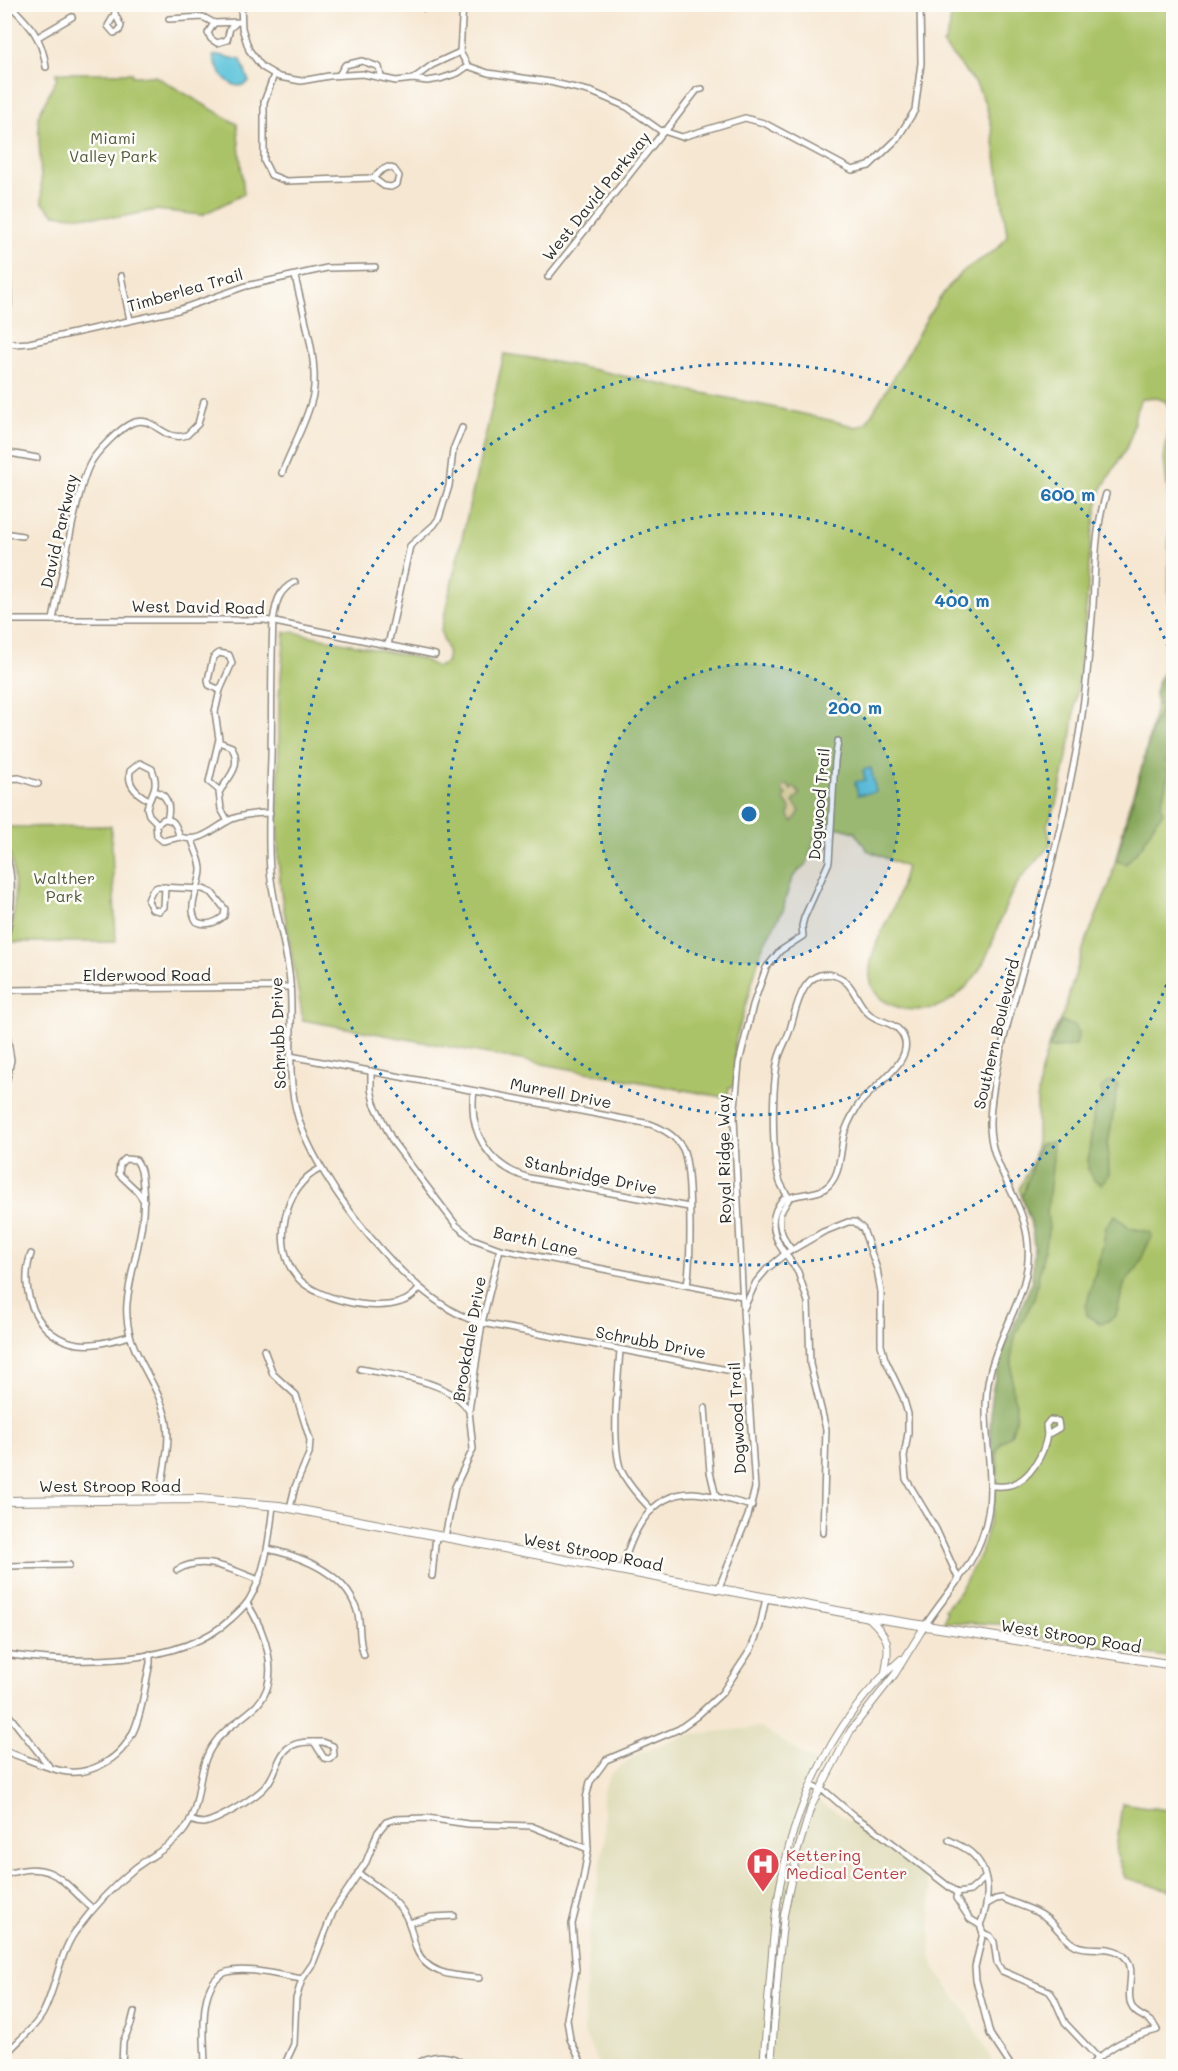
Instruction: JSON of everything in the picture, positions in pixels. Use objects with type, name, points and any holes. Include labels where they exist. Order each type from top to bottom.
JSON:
[{"type":"main road","name":"West Stroop Road","points":[[4,1501],[199,1499],[290,1508],[924,1627],[1173,1665]]},
{"type":"street","points":[[9,4],[29,24],[38,37],[46,67]]},
{"type":"street","points":[[114,4],[115,14]]},
{"type":"street","points":[[242,4],[238,23],[249,50],[262,67],[274,75],[301,81],[363,74],[396,81],[413,79],[427,81],[458,73],[468,66],[460,52],[463,4]]},
{"type":"street","name":"West David Parkway","points":[[468,66],[479,72],[550,82],[592,92],[627,107],[654,127],[682,137],[745,118],[764,123],[852,170],[868,166],[897,139],[915,110],[921,63],[920,4]]},
{"type":"street","points":[[169,19],[203,17],[214,23],[238,23]]},
{"type":"street","points":[[38,37],[72,18]]},
{"type":"street","points":[[214,23],[208,33],[217,43],[226,39],[230,28],[238,23]]},
{"type":"street","points":[[413,79],[432,65],[460,52]]},
{"type":"street","points":[[339,75],[345,65],[363,61],[379,67],[381,77]]},
{"type":"street","points":[[274,75],[264,102],[264,161],[271,175],[286,181],[373,178],[384,186],[391,187],[397,184],[399,176],[394,169],[388,167],[373,178]]},
{"type":"street","name":"West David Parkway","points":[[548,277],[664,131],[698,90],[702,89]]},
{"type":"street","name":"Timberlea Trail","points":[[4,341],[15,344],[29,343],[178,310],[240,288],[336,267],[375,267]]},
{"type":"street","points":[[121,276],[130,320]]},
{"type":"street","points":[[282,473],[310,404],[314,380],[313,360],[295,276]]},
{"type":"street","points":[[4,323],[9,304],[8,278]]},
{"type":"street","name":"David Parkway","points":[[53,620],[79,496],[87,469],[94,457],[124,428],[136,422],[150,423],[170,436],[187,435],[198,424],[204,401]]},
{"type":"street","points":[[388,645],[410,546],[439,518],[449,486],[453,450],[462,428]]},
{"type":"street","points":[[4,452],[37,458]]},
{"type":"street","name":"Southern Boulevard","points":[[771,2067],[784,1915],[797,1853],[811,1807],[851,1730],[895,1674],[924,1627],[972,1561],[982,1537],[988,1512],[990,1486],[985,1422],[988,1385],[996,1350],[1023,1292],[1029,1254],[1021,1211],[993,1151],[990,1130],[992,1105],[1006,1035],[1060,836],[1073,770],[1082,718],[1098,538],[1106,494]]},
{"type":"street","points":[[4,533],[22,536]]},
{"type":"street","name":"Schrubb Drive","points":[[295,582],[279,595],[273,621],[271,877],[290,987],[290,1069],[297,1116],[320,1169],[368,1234],[419,1289],[462,1317],[482,1323],[748,1374]]},
{"type":"street","name":"West David Road","points":[[4,620],[251,619],[273,621],[435,655]]},
{"type":"street","points":[[220,690],[209,685],[208,680],[213,658],[222,653],[229,655],[232,663],[220,690],[216,707],[219,742],[209,782],[220,791]]},
{"type":"street","name":"Dogwood Trail","points":[[803,936],[804,918],[829,862],[838,741]]},
{"type":"street","points":[[219,742],[232,747],[235,755],[233,775],[220,791],[221,809],[228,821]]},
{"type":"street","points":[[149,800],[138,794],[132,787],[129,774],[140,764],[149,766],[156,780],[147,812],[157,823]]},
{"type":"street","points":[[4,779],[27,780],[38,784]]},
{"type":"street","points":[[154,791],[162,793],[170,810],[166,819],[157,823]]},
{"type":"street","points":[[157,823],[155,832],[159,839],[167,841],[180,837],[192,839],[208,834],[228,821],[248,814],[270,813]]},
{"type":"street","points":[[166,819],[173,822],[180,837]]},
{"type":"street","points":[[165,887],[164,907],[159,910],[152,909],[148,901],[156,887],[165,887],[197,887],[212,893],[225,909],[222,919],[205,924],[195,920],[193,906],[197,887],[201,867],[192,839]]},
{"type":"street","points":[[4,849],[9,865],[12,893],[11,914],[4,951]]},
{"type":"street","name":"Royal Ridge Way","points":[[742,1296],[734,1118],[739,1063],[750,1016],[766,968],[780,951],[803,936]]},
{"type":"street","points":[[789,1198],[781,1183],[775,1150],[774,1085],[778,1059],[802,991],[815,978],[824,975],[836,976],[848,984],[869,1015],[899,1029],[904,1038],[904,1053],[901,1061],[865,1097],[855,1112],[845,1132],[838,1167],[831,1182],[819,1191],[789,1198],[773,1218],[773,1228],[798,1272],[808,1302],[810,1364],[826,1429],[823,1533]]},
{"type":"street","name":"Elderwood Road","points":[[4,990],[290,987]]},
{"type":"street","points":[[4,1015],[11,1060],[4,1093]]},
{"type":"street","name":"Murrell Drive","points":[[290,1056],[659,1127],[675,1138],[685,1154],[691,1259],[687,1285]]},
{"type":"street","name":"Barth Lane","points":[[371,1071],[374,1103],[393,1143],[456,1225],[473,1239],[500,1250],[742,1296]]},
{"type":"street","name":"Stanbridge Drive","points":[[474,1090],[473,1119],[484,1146],[494,1158],[516,1173],[541,1180],[689,1207]]},
{"type":"street","points":[[144,1205],[138,1191],[119,1174],[120,1164],[125,1159],[133,1159],[139,1163],[144,1205],[140,1241],[127,1301],[130,1336],[139,1360],[162,1405],[167,1422],[160,1500]]},
{"type":"street","points":[[320,1169],[300,1183],[290,1199],[286,1216],[286,1254],[292,1271],[310,1288],[350,1302],[378,1305],[402,1302],[409,1299],[419,1289]]},
{"type":"street","points":[[780,1208],[783,1245]]},
{"type":"street","name":"Dogwood Trail","points":[[718,1590],[752,1506],[755,1488],[743,1310],[756,1282],[787,1252],[823,1232],[851,1221],[858,1223],[863,1229],[880,1280],[881,1345],[908,1414],[904,1457],[906,1479],[936,1529],[959,1580]]},
{"type":"street","points":[[773,1228],[781,1229]]},
{"type":"street","name":"Brookdale Drive","points":[[446,1537],[455,1487],[473,1449],[469,1411],[482,1323],[500,1250]]},
{"type":"street","points":[[31,1254],[27,1269],[31,1305],[38,1319],[49,1332],[62,1340],[80,1345],[98,1344],[130,1336]]},
{"type":"street","points":[[742,1296],[743,1310]]},
{"type":"street","points":[[264,1350],[273,1374],[296,1395],[310,1440],[309,1454],[295,1487],[290,1508]]},
{"type":"street","points":[[620,1350],[618,1460],[629,1484],[652,1510]]},
{"type":"street","points":[[360,1369],[433,1385],[453,1395],[469,1411]]},
{"type":"street","points":[[705,1408],[709,1464],[716,1497]]},
{"type":"street","points":[[990,1486],[1011,1485],[1023,1479],[1038,1460],[1047,1435]]},
{"type":"street","points":[[622,1571],[634,1533],[652,1510],[665,1500],[675,1495],[692,1493],[752,1506]]},
{"type":"street","points":[[4,1654],[83,1661],[121,1658],[177,1648],[206,1637],[224,1626],[247,1603],[259,1580],[268,1549],[273,1506]]},
{"type":"street","points":[[432,1575],[436,1535]]},
{"type":"street","points":[[268,1549],[296,1557],[337,1580],[356,1607],[364,1655]]},
{"type":"street","points":[[177,1569],[188,1564],[202,1562],[222,1566],[259,1580]]},
{"type":"street","points":[[4,1566],[69,1565]]},
{"type":"street","points":[[583,2067],[570,2039],[567,2019],[576,1969],[572,1924],[588,1848],[585,1798],[593,1776],[606,1760],[662,1737],[690,1722],[722,1693],[751,1649],[760,1626],[766,1598]]},
{"type":"street","points":[[4,2057],[39,2019],[70,1940],[93,1910],[133,1870],[177,1838],[190,1820],[197,1803],[201,1773],[207,1755],[219,1736],[258,1703],[265,1691],[269,1670],[267,1650],[258,1623],[247,1603]]},
{"type":"street","points":[[869,1617],[884,1632],[888,1658],[885,1672]]},
{"type":"street","points":[[4,1751],[65,1771],[91,1769],[108,1761],[124,1748],[138,1724],[150,1653]]},
{"type":"street","name":"Southern Boulevard","points":[[763,2067],[770,1970],[781,1882],[797,1822],[830,1747],[885,1672],[904,1657]]},
{"type":"street","points":[[4,1709],[49,1766]]},
{"type":"street","points":[[190,1820],[201,1823],[210,1821],[257,1794],[267,1785],[277,1762],[285,1751],[301,1743],[314,1742]]},
{"type":"street","points":[[811,1786],[819,1788],[957,1893],[970,1891],[985,1878]]},
{"type":"street","points":[[284,2067],[294,2044],[296,1999],[302,1979],[313,1963],[333,1912],[370,1853],[382,1826],[395,1819],[427,1818],[468,1824],[531,1826],[588,1848]]},
{"type":"street","points":[[949,1840],[976,1858],[985,1878],[988,1890],[987,1904],[980,1925]]},
{"type":"street","points":[[4,1875],[27,1870],[53,1874],[65,1881],[93,1910]]},
{"type":"street","points":[[358,1873],[393,1900],[409,1923],[419,1954],[431,1967],[445,1974],[479,1978]]},
{"type":"street","points":[[957,1893],[956,1898],[970,1919],[980,1925],[983,1933],[975,1967],[976,1980],[990,2034],[1011,2067]]},
{"type":"street","points":[[987,1904],[1002,1898],[1044,1916],[1077,1947],[1111,1949],[1125,1956],[1131,1971],[1129,1994],[1132,2007],[1140,2015],[1153,2022],[1157,2030],[1119,2042],[1090,2067]]},
{"type":"street","points":[[409,1923],[431,1917],[454,1916]]},
{"type":"street","points":[[983,1933],[990,1936],[994,1942],[997,1963],[1002,1971],[1048,1991],[1072,2032],[1098,2058]]},
{"type":"street","points":[[205,2067],[204,2009],[210,1987],[225,1972],[243,1970],[302,1979]]},
{"type":"street","points":[[122,2067],[123,2042],[134,2012]]},
{"type":"street","points":[[415,2067],[424,2060],[442,2056],[454,2058],[466,2067]]},
{"type":"shaded area","name":"Kettering Medical Center","points":[[760,1727],[815,1762],[801,1790],[841,1815],[923,1875],[929,1887],[931,1900],[931,1952],[935,1969],[967,2013],[991,2059],[992,2066],[599,2066],[584,2032],[588,1940],[605,1838],[602,1792],[611,1774],[636,1755],[687,1735]]},
{"type":"green space","points":[[950,5],[1173,5],[1173,623],[1169,599],[1169,499],[1164,458],[1172,411],[1165,401],[1154,397],[1141,399],[1126,449],[1101,490],[1098,502],[1090,547],[1087,601],[1072,733],[1057,804],[1047,824],[1051,844],[1026,871],[1014,889],[990,948],[975,977],[953,999],[939,1006],[925,1009],[909,1009],[892,1005],[879,997],[872,986],[870,973],[872,959],[896,901],[906,867],[867,850],[855,832],[823,827],[816,836],[807,863],[792,878],[784,908],[762,948],[735,1042],[735,1080],[734,1086],[729,1087],[728,1098],[303,1020],[281,893],[278,857],[279,698],[285,632],[422,659],[437,667],[445,664],[447,651],[441,630],[504,354],[596,370],[857,427],[866,423],[928,316],[950,284],[965,270],[998,248],[1007,235],[992,128],[986,105],[976,84],[943,45],[950,25]]},
{"type":"green space","name":"Miami Valley Park","points":[[56,73],[132,73],[132,76],[155,76],[237,124],[244,194],[202,215],[156,210],[120,217],[54,214],[42,202],[38,116],[57,78]]},
{"type":"green space","points":[[1172,595],[1174,709],[1166,761],[1168,775],[1161,806],[1163,812],[1143,844],[1126,864],[1116,861],[1153,726],[1161,708],[1156,701],[1155,694],[1158,680],[1165,670],[1171,645]]},
{"type":"green space","points":[[1173,650],[1173,1658],[1029,1636],[1024,1634],[1025,1625],[944,1622],[947,1612],[945,1610],[959,1592],[980,1554],[997,1484],[990,1429],[992,1392],[1000,1356],[1029,1293],[1035,1267],[1030,1220],[1019,1189],[1033,1160],[1037,1142],[1037,1102],[1041,1072],[1050,1040],[1063,1014],[1085,943],[1110,883],[1129,805],[1143,765],[1158,697]]},
{"type":"green space","name":"Walther Park","points":[[111,826],[116,942],[10,942],[15,893],[5,827]]},
{"type":"green space","points":[[1061,1021],[1074,1026],[1079,1032],[1076,1045],[1049,1048]]},
{"type":"green space","points":[[1114,1081],[1118,1086],[1108,1144],[1109,1175],[1102,1184],[1094,1180],[1088,1169],[1088,1161],[1094,1111],[1103,1098],[1101,1088],[1108,1082]]},
{"type":"green space","points":[[1052,1142],[1053,1157],[1047,1214],[1049,1227],[1034,1299],[1016,1333],[1012,1354],[1013,1395],[1016,1403],[1015,1421],[1011,1435],[1002,1442],[997,1450],[998,1473],[996,1476],[991,1434],[991,1398],[999,1360],[1032,1282],[1034,1246],[1031,1223],[1022,1197],[1039,1145]]},
{"type":"green space","points":[[1115,1215],[1130,1228],[1150,1232],[1152,1235],[1137,1268],[1125,1282],[1116,1315],[1100,1323],[1087,1316],[1086,1306],[1106,1226]]},
{"type":"green space","points":[[1122,1803],[1173,1811],[1173,1891],[1125,1878],[1116,1852]]},
{"type":"sand","points":[[788,785],[791,790],[794,787],[800,794],[793,802],[800,811],[793,822],[789,816],[790,808],[784,800],[786,795],[782,790]]},
{"type":"water","points":[[213,56],[241,60],[249,82],[237,86],[226,79]]},
{"type":"water","points":[[871,768],[876,792],[858,795],[855,782],[865,780],[863,770]]},
{"type":"place","name":"Kettering Medical Center","points":[[763,1893]]}]
